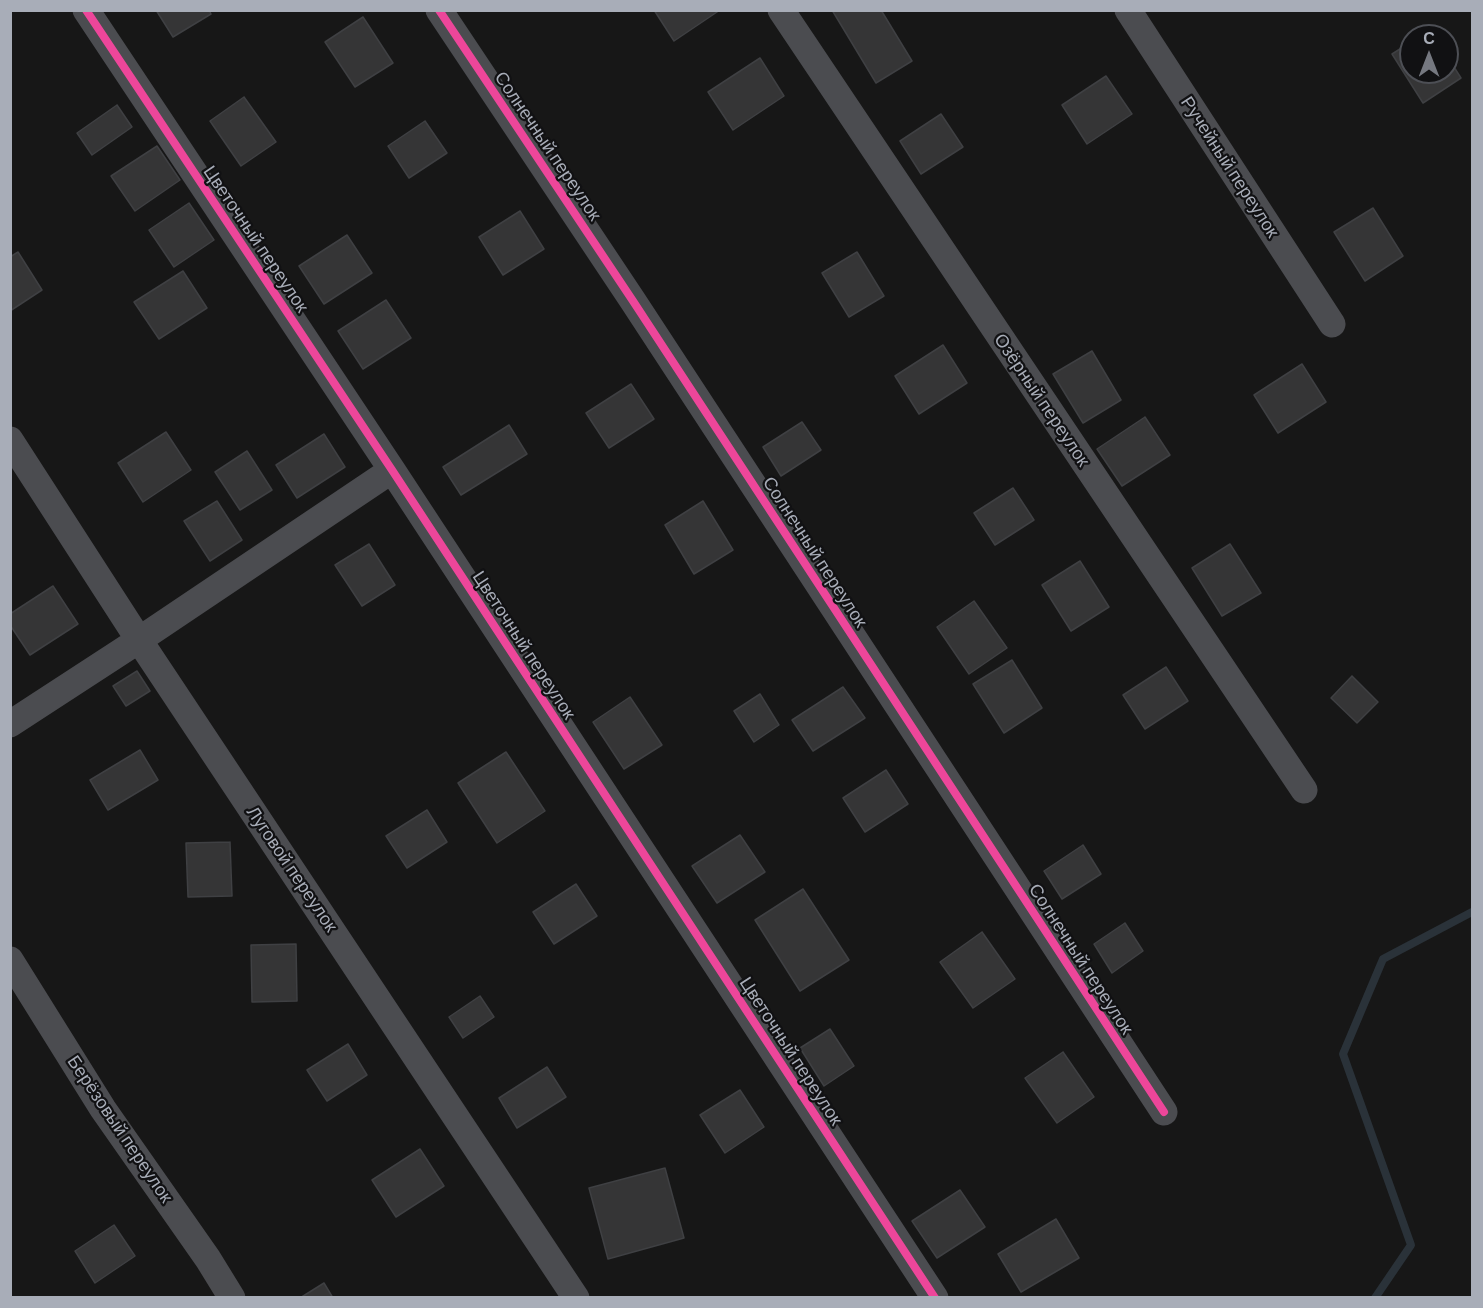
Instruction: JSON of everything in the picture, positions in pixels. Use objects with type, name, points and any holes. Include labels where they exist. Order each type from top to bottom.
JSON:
[{"type":"street","name":"Цветочный переулок","points":[[86,10],[392,470],[934,1298]]},
{"type":"street","name":"Солнечный переулок","points":[[438,10],[633,301],[1164,1112]]},
{"type":"street","name":"Озёрный переулок","points":[[781,10],[1304,790]]},
{"type":"street","name":"Ручейный переулок","points":[[1128,10],[1332,324]]},
{"type":"street","name":"Луговой переулок","points":[[10,440],[139,640],[576,1298]]},
{"type":"street","points":[[10,723],[139,640],[392,470]]},
{"type":"street","name":"Берёзовый переулок","points":[[10,960],[104,1109],[208,1259],[232,1298]]},
{"type":"building","points":[[156,10],[209,10],[211,14],[173,37]]},
{"type":"building","points":[[654,10],[720,10],[674,41]]},
{"type":"building","points":[[832,10],[881,10],[912,61],[876,83]]},
{"type":"building","points":[[363,17],[393,63],[355,87],[325,42]]},
{"type":"building","points":[[1399,50],[1399,65],[1392,54]]},
{"type":"building","points":[[760,58],[784,96],[733,130],[708,92]]},
{"type":"building","points":[[1106,76],[1132,114],[1087,144],[1062,105]]},
{"type":"building","points":[[1411,84],[1452,84],[1423,103]]},
{"type":"building","points":[[244,97],[276,142],[241,166],[210,121]]},
{"type":"building","points":[[117,105],[132,127],[92,155],[77,133]]},
{"type":"building","points":[[941,114],[963,147],[921,174],[900,141]]},
{"type":"building","points":[[425,121],[447,153],[409,178],[388,146]]},
{"type":"building","points":[[157,146],[180,180],[135,211],[111,176]]},
{"type":"building","points":[[189,203],[214,240],[174,267],[149,230]]},
{"type":"building","points":[[1373,208],[1403,256],[1365,281],[1334,232]]},
{"type":"building","points":[[520,211],[544,249],[503,275],[479,237]]},
{"type":"building","points":[[347,235],[372,273],[324,304],[299,266]]},
{"type":"building","points":[[18,252],[42,290],[10,311],[10,257]]},
{"type":"building","points":[[857,252],[884,296],[849,317],[822,273]]},
{"type":"building","points":[[183,271],[207,308],[159,339],[134,302]]},
{"type":"building","points":[[386,300],[411,338],[363,369],[338,331]]},
{"type":"building","points":[[943,345],[967,383],[919,414],[895,376]]},
{"type":"building","points":[[1092,351],[1121,400],[1083,423],[1053,374]]},
{"type":"building","points":[[1302,364],[1326,402],[1278,433],[1254,395]]},
{"type":"building","points":[[631,384],[654,419],[609,448],[586,413]]},
{"type":"building","points":[[1145,417],[1170,455],[1122,486],[1097,449]]},
{"type":"building","points":[[802,422],[821,450],[781,476],[763,447]]},
{"type":"building","points":[[509,425],[527,454],[461,495],[443,467]]},
{"type":"building","points":[[166,432],[191,470],[143,502],[118,463]]},
{"type":"building","points":[[324,434],[345,467],[297,498],[276,465]]},
{"type":"building","points":[[247,451],[272,490],[240,510],[215,472]]},
{"type":"building","points":[[1013,488],[1034,520],[995,545],[974,513]]},
{"type":"building","points":[[217,501],[242,540],[210,561],[184,521]]},
{"type":"building","points":[[703,501],[733,550],[694,574],[665,525]]},
{"type":"building","points":[[369,544],[395,585],[362,606],[335,565]]},
{"type":"building","points":[[1230,544],[1261,593],[1222,616],[1192,568]]},
{"type":"building","points":[[1080,561],[1109,607],[1071,631],[1042,585]]},
{"type":"building","points":[[53,586],[78,624],[30,655],[10,625],[10,614]]},
{"type":"building","points":[[974,601],[1007,648],[969,674],[937,627]]},
{"type":"building","points":[[1012,660],[1042,708],[1004,733],[973,684]]},
{"type":"building","points":[[1166,667],[1188,701],[1145,729],[1123,695]]},
{"type":"building","points":[[137,671],[150,691],[126,706],[113,686]]},
{"type":"building","points":[[1352,676],[1378,702],[1357,723],[1331,698]]},
{"type":"building","points":[[843,687],[865,718],[813,751],[792,720]]},
{"type":"building","points":[[760,694],[779,725],[754,742],[734,711]]},
{"type":"building","points":[[630,697],[662,745],[624,769],[593,722]]},
{"type":"building","points":[[140,750],[158,780],[108,810],[90,780]]},
{"type":"building","points":[[506,752],[545,811],[497,843],[458,783]]},
{"type":"building","points":[[886,770],[908,804],[865,832],[843,798]]},
{"type":"building","points":[[427,810],[447,842],[407,868],[386,836]]},
{"type":"building","points":[[740,835],[765,872],[717,903],[692,866]]},
{"type":"building","points":[[230,842],[232,896],[188,897],[186,843]]},
{"type":"building","points":[[1083,845],[1101,874],[1062,899],[1044,871]]},
{"type":"building","points":[[576,884],[597,916],[554,944],[533,912]]},
{"type":"building","points":[[803,889],[849,960],[800,991],[755,920]]},
{"type":"building","points":[[1125,923],[1143,951],[1112,973],[1094,944]]},
{"type":"building","points":[[982,932],[1015,979],[973,1008],[940,962]]},
{"type":"building","points":[[296,944],[297,1001],[252,1002],[251,945]]},
{"type":"building","points":[[480,996],[494,1017],[463,1038],[449,1017]]},
{"type":"building","points":[[830,1029],[854,1066],[824,1086],[800,1048]]},
{"type":"building","points":[[348,1044],[367,1075],[327,1101],[307,1070]]},
{"type":"building","points":[[1063,1052],[1094,1097],[1057,1123],[1025,1078]]},
{"type":"building","points":[[547,1067],[566,1097],[517,1128],[499,1098]]},
{"type":"building","points":[[740,1090],[764,1127],[725,1153],[700,1115]]},
{"type":"building","points":[[420,1149],[444,1186],[396,1217],[372,1180]]},
{"type":"building","points":[[665,1168],[684,1238],[608,1259],[589,1188]]},
{"type":"building","points":[[960,1190],[985,1227],[937,1258],[912,1221]]},
{"type":"building","points":[[1056,1219],[1079,1258],[1021,1292],[998,1254]]},
{"type":"building","points":[[114,1225],[135,1256],[95,1283],[75,1251]]},
{"type":"building","points":[[324,1283],[333,1298],[300,1298]]},
{"type":"waterway","points":[[1375,1298],[1411,1245],[1343,1054],[1383,959],[1472,912]]},
{"type":"cycle path","points":[[86,10],[392,470],[935,1298]]},
{"type":"cycle path","points":[[439,10],[633,301],[1164,1112]]}]
